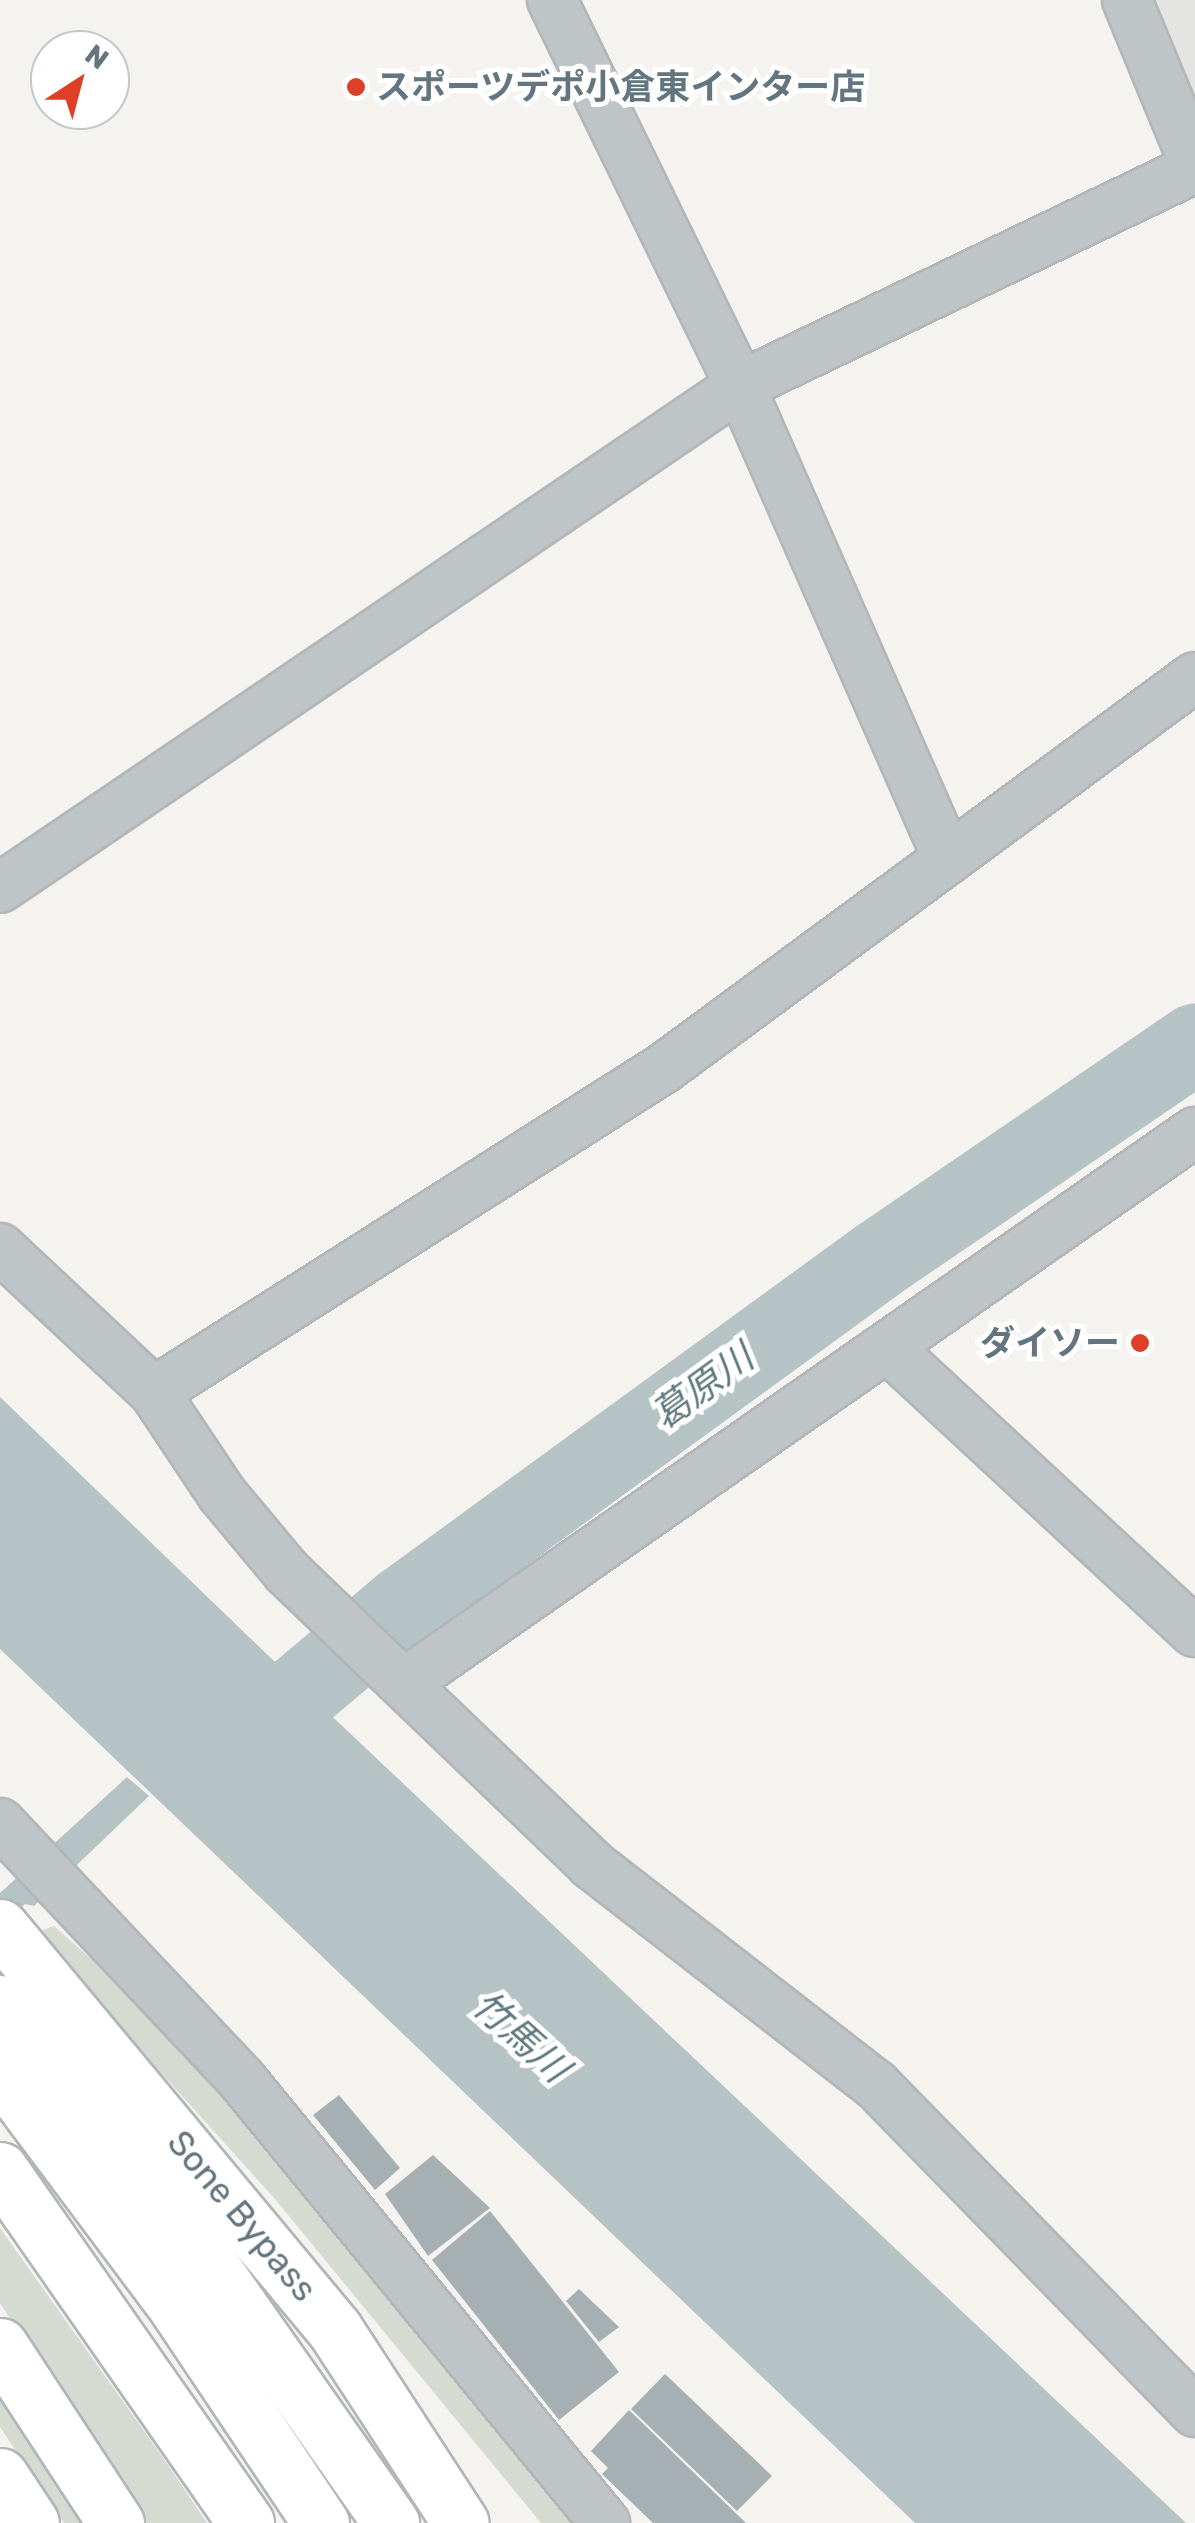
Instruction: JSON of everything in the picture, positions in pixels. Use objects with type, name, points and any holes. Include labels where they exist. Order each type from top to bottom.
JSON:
[{"type":"highway","name":"Sone Bypass","points":[[14,1924],[335,2330],[461,2523]]},
{"type":"highway","points":[[0,2003],[202,2253],[392,2523]]},
{"type":"highway","points":[[0,2071],[177,2308],[321,2523]]},
{"type":"highway","points":[[0,2170],[246,2523]]},
{"type":"highway","points":[[335,2330],[497,2523]]},
{"type":"highway","points":[[0,2346],[116,2523]]},
{"type":"highway","points":[[0,2476],[31,2523]]},
{"type":"street","points":[[552,0],[740,386],[948,859]]},
{"type":"street","points":[[0,888],[740,386],[1195,166],[1126,0]]},
{"type":"street","points":[[154,1392],[664,1068],[1195,678]]},
{"type":"street","points":[[406,1682],[1195,1132]]},
{"type":"street","points":[[0,1248],[154,1392],[222,1494],[287,1572],[592,1864],[876,2085],[1195,2412]]},
{"type":"street","points":[[888,1348],[1195,1632]]},
{"type":"street","points":[[0,1823],[242,2080],[605,2523]]},
{"type":"street","points":[[14,1924],[68,1894]]},
{"type":"shaded area","points":[[1152,0],[1195,0],[1195,110]]},
{"type":"shaded area","points":[[54,1926],[123,1987],[248,2125],[574,2523],[541,2523],[275,2199],[35,1933]]},
{"type":"shaded area","points":[[0,2228],[207,2523],[141,2523],[0,2303]]},
{"type":"shaded area","points":[[0,2381],[90,2523],[64,2523],[0,2427]]},
{"type":"water","name":"竹馬川","points":[[0,1397],[301,1687],[1186,2523],[915,2523],[0,1649]]},
{"type":"water","points":[[127,1777],[149,1796],[34,1906],[25,1904],[0,1927],[0,1893]]},
{"type":"building","points":[[339,2095],[400,2168],[375,2190],[313,2115]]},
{"type":"building","points":[[433,2155],[490,2208],[428,2256],[385,2194]]},
{"type":"building","points":[[490,2211],[619,2372],[559,2420],[432,2260]]},
{"type":"building","points":[[579,2289],[619,2327],[599,2342],[566,2301]]},
{"type":"building","points":[[665,2374],[772,2476],[737,2511],[631,2409]]},
{"type":"building","points":[[629,2410],[746,2523],[653,2523],[602,2474],[608,2468],[591,2451]]},
{"type":"waterway","name":"葛原川","points":[[229,1753],[403,1606],[878,1260],[1195,1044]]},
{"type":"place","name":"スポーツデポ小倉東インター店","points":[[356,87]]},
{"type":"place","name":"ダイソー","points":[[1140,1343]]}]
